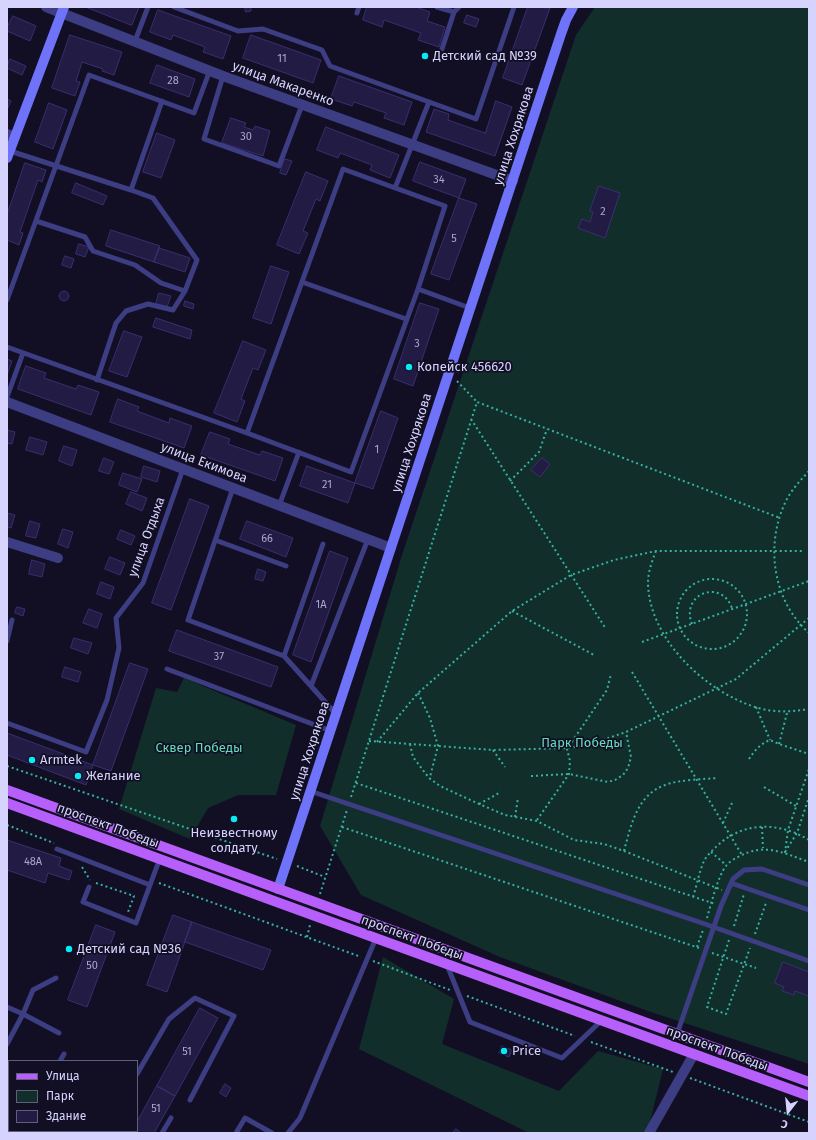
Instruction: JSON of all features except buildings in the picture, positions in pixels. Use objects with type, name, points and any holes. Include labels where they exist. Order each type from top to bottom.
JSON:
[{"type":"main road","name":"проспект Победы","points":[[7,790],[809,1082]]},
{"type":"main road","name":"проспект Победы","points":[[7,802],[313,916],[809,1096]]},
{"type":"main road","points":[[274,901],[278,889]]},
{"type":"street","name":"улица Макаренко","points":[[46,7],[63,11],[223,76],[513,181]]},
{"type":"street","name":"улица Хохрякова","points":[[278,889],[561,34],[572,7]]},
{"type":"street","points":[[8,155],[11,136],[63,11]]},
{"type":"street","name":"улица Екимова","points":[[7,402],[391,548]]},
{"type":"street","points":[[7,542],[58,558]]},
{"type":"street","points":[[649,1133],[694,1054]]},
{"type":"lane","points":[[135,41],[148,7]]},
{"type":"lane","points":[[174,7],[238,31],[263,29],[322,50],[330,66],[476,119],[514,7]]},
{"type":"lane","points":[[357,13],[359,7]]},
{"type":"lane","points":[[437,7],[454,12]]},
{"type":"lane","points":[[442,49],[454,12],[459,7]]},
{"type":"lane","points":[[7,300],[88,75],[194,113],[210,70]]},
{"type":"lane","points":[[223,76],[204,139],[279,166],[302,105]]},
{"type":"lane","points":[[131,190],[162,101]]},
{"type":"lane","points":[[395,188],[429,102]]},
{"type":"lane","points":[[8,155],[55,165],[153,198],[197,260],[186,291],[173,310],[148,304],[126,310],[116,324],[98,380]]},
{"type":"lane","points":[[7,347],[351,472],[418,289],[445,206],[343,169],[247,433]]},
{"type":"lane","points":[[36,221],[85,237],[93,251],[135,264],[161,283],[186,291]]},
{"type":"lane","points":[[302,282],[406,319]]},
{"type":"lane","points":[[418,289],[470,308]]},
{"type":"lane","points":[[7,397],[23,353]]},
{"type":"lane","points":[[279,506],[299,452]]},
{"type":"lane","name":"улица Отдыха","points":[[7,723],[86,752],[107,700],[119,648],[116,618],[143,583],[184,469]]},
{"type":"lane","points":[[233,488],[188,620],[284,656],[336,714]]},
{"type":"lane","points":[[215,540],[286,566]]},
{"type":"lane","points":[[311,686],[368,540]]},
{"type":"lane","points":[[284,656],[323,544]]},
{"type":"lane","points":[[7,641],[12,620]]},
{"type":"lane","points":[[167,669],[330,731]]},
{"type":"lane","points":[[310,791],[714,927],[809,961]]},
{"type":"lane","points":[[57,847],[75,856],[151,882]]},
{"type":"lane","points":[[89,887],[83,902],[136,923],[160,858]]},
{"type":"lane","points":[[677,1034],[721,906],[734,879],[744,870],[762,869],[809,885]]},
{"type":"lane","points":[[731,883],[809,910]]},
{"type":"lane","points":[[288,1133],[300,1118],[376,938]]},
{"type":"lane","points":[[447,964],[470,1022],[562,1058],[602,1020]]},
{"type":"lane","points":[[7,1044],[34,990],[56,978]]},
{"type":"lane","points":[[138,1072],[169,1019],[195,998],[234,1016],[190,1100]]},
{"type":"lane","points":[[7,1007],[59,1033]]},
{"type":"lane","points":[[61,1060],[64,1054]]},
{"type":"lane","points":[[162,1133],[171,1118]]},
{"type":"lane","points":[[236,1133],[245,1118],[272,1133]]},
{"type":"path","points":[[351,798],[477,402],[780,518]]},
{"type":"path","points":[[471,419],[606,629]]},
{"type":"path","points":[[510,481],[539,452],[548,429]]},
{"type":"path","points":[[809,470],[796,485],[778,520],[774,552],[777,578],[781,590],[792,614],[809,633]]},
{"type":"path","points":[[377,742],[418,693],[512,611],[571,575],[614,560],[656,551],[804,551]]},
{"type":"path","points":[[656,551],[649,573],[648,583],[650,604],[663,634],[694,671],[716,688],[738,700],[756,707],[787,713],[809,709]]},
{"type":"path","points":[[715,580],[728,584],[739,594],[744,604],[746,614],[743,628],[735,640],[723,647],[716,649],[701,648],[689,640],[680,628],[677,615],[680,601],[688,589],[700,582],[715,580]]},
{"type":"path","points":[[642,642],[809,581]]},
{"type":"path","points":[[692,624],[689,614],[691,605],[697,597],[705,592],[715,592],[724,596],[732,608]]},
{"type":"path","points":[[512,611],[594,655]]},
{"type":"path","points":[[369,741],[493,750],[567,749],[590,744],[626,732],[736,678],[809,618]]},
{"type":"path","points":[[632,672],[742,855]]},
{"type":"path","points":[[537,820],[569,774],[570,761],[567,749],[607,690],[611,674]]},
{"type":"path","points":[[418,693],[430,718],[438,746],[429,778]]},
{"type":"path","points":[[756,707],[770,740]]},
{"type":"path","points":[[779,744],[787,713]]},
{"type":"path","points":[[531,776],[569,774],[608,782],[615,780],[623,775],[628,768],[631,757],[626,732]]},
{"type":"path","points":[[749,759],[763,742],[770,740],[809,754]]},
{"type":"path","points":[[410,744],[413,757],[429,778],[440,786],[505,815],[515,818],[537,820],[574,840],[604,844],[727,892]]},
{"type":"path","points":[[493,750],[505,767]]},
{"type":"path","points":[[7,766],[325,876]]},
{"type":"path","points":[[809,770],[788,830],[785,853],[797,833],[809,796]]},
{"type":"path","points":[[624,851],[633,819],[638,808],[647,796],[666,784],[718,778]]},
{"type":"path","points":[[356,783],[721,906]]},
{"type":"path","points":[[764,787],[796,806]]},
{"type":"path","points":[[479,804],[501,792]]},
{"type":"path","points":[[515,818],[518,798]]},
{"type":"path","points":[[723,823],[732,803]]},
{"type":"path","points":[[317,903],[349,805]]},
{"type":"path","points":[[7,825],[57,847]]},
{"type":"path","points":[[342,827],[756,968]]},
{"type":"path","points":[[762,827],[763,848]]},
{"type":"path","points":[[693,897],[704,861],[711,852],[731,836],[750,828],[775,827],[797,833],[809,840]]},
{"type":"path","points":[[711,852],[726,866]]},
{"type":"path","points":[[75,856],[91,881],[134,896],[126,919]]},
{"type":"path","points":[[807,862],[809,857]]},
{"type":"path","points":[[151,882],[307,937],[809,1122]]},
{"type":"path","points":[[746,888],[707,1007],[726,1014],[768,896]]},
{"type":"path","points":[[307,937],[313,916]]},
{"type":"green space","name":"Парк Победы","points":[[595,7],[809,7],[809,1064],[648,1011],[500,957],[361,895],[320,826],[402,555],[576,35]]},
{"type":"green space","name":"Сквер Победы","points":[[184,678],[296,725],[276,795],[238,795],[208,808],[190,839],[119,809],[156,688],[177,692]]},
{"type":"green space","points":[[383,957],[454,999],[442,1044],[559,1091],[598,1051],[663,1069],[649,1126],[643,1133],[529,1133],[359,1049]]},
{"type":"place","name":"Детский сад №39","points":[[425,56]]},
{"type":"place","name":"Копейск 456620","points":[[409,367]]},
{"type":"place","name":"Armtek","points":[[32,760]]},
{"type":"place","name":"Желание","points":[[78,776]]},
{"type":"place","name":"Неизвестному солдату","points":[[234,819]]},
{"type":"place","name":"Детский сад №36","points":[[69,949]]},
{"type":"place","name":"Price","points":[[504,1051]]}]
